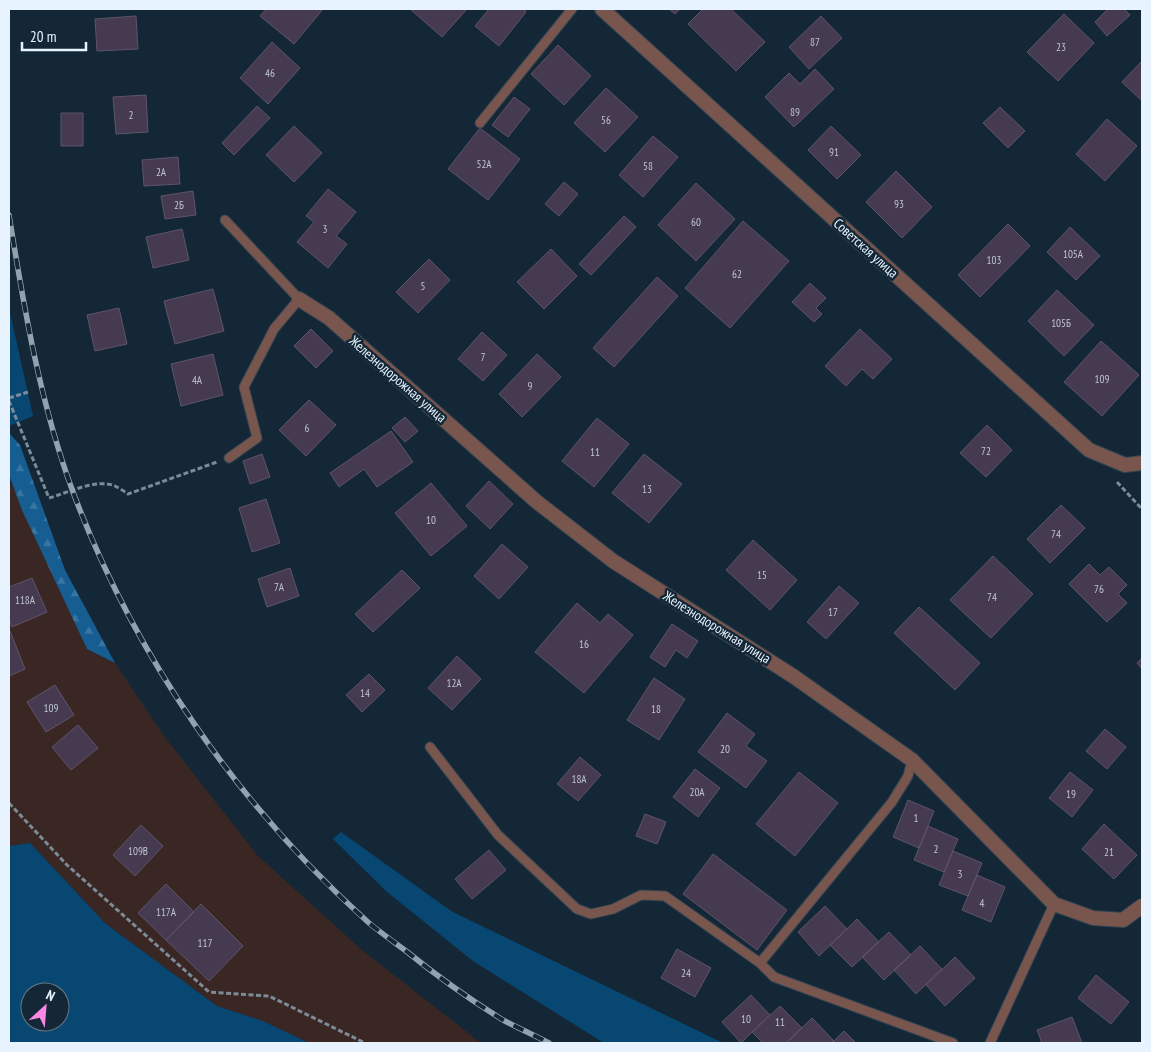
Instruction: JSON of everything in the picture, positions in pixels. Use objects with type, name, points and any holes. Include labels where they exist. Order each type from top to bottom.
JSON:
[{"type":"street","name":"Советская улица","points":[[602,9],[1089,450],[1125,465],[1142,463]]},
{"type":"street","name":"Железнодорожная улица","points":[[299,299],[329,318],[537,502],[613,561],[794,676],[912,760],[1054,904],[1093,918],[1123,920],[1142,906]]},
{"type":"lane","points":[[480,123],[572,9]]},
{"type":"lane","points":[[225,220],[299,299],[274,328],[244,387],[257,438],[228,458]]},
{"type":"lane","points":[[430,747],[498,835],[577,908],[591,914],[613,909],[641,895],[665,896],[760,963],[774,978],[954,1043]]},
{"type":"lane","points":[[760,963],[892,802],[908,776],[912,760]]},
{"type":"lane","points":[[990,1043],[1054,904]]},
{"type":"path","points":[[28,392],[9,399],[49,498],[92,483],[113,485],[128,494],[228,458]]},
{"type":"path","points":[[9,803],[67,865],[209,992],[269,996],[365,1043]]},
{"type":"shaded area","points":[[9,308],[33,416],[9,426]]},
{"type":"shaded area","points":[[12,484],[87,649],[115,663],[164,736],[258,856],[362,950],[481,1043],[309,1043],[263,1021],[217,1006],[106,924],[30,843],[9,846],[9,485]]},
{"type":"shaded area","points":[[341,832],[451,911],[723,1043],[604,1043],[473,961],[387,892],[333,839]]},
{"type":"shaded area","points":[[30,843],[106,924],[217,1006],[263,1021],[309,1043],[9,1043],[9,846]]},
{"type":"green space","points":[[9,433],[20,445],[65,570],[115,663],[87,649],[22,510],[9,475]]},
{"type":"building","points":[[266,9],[323,9],[294,44],[260,16]]},
{"type":"building","points":[[410,9],[467,9],[442,37]]},
{"type":"building","points":[[489,9],[523,9],[526,12],[499,46],[475,26]]},
{"type":"building","points":[[669,9],[680,9],[675,14]]},
{"type":"building","points":[[703,9],[731,9],[765,42],[736,71],[688,24]]},
{"type":"building","points":[[1108,9],[1124,9],[1130,15],[1107,36],[1095,22]]},
{"type":"building","points":[[1064,14],[1094,43],[1058,81],[1027,52]]},
{"type":"building","points":[[136,16],[138,49],[97,51],[95,19]]},
{"type":"building","points":[[821,16],[842,38],[809,69],[789,47]]},
{"type":"building","points":[[272,42],[300,68],[268,104],[240,78]]},
{"type":"building","points":[[558,45],[591,76],[564,105],[531,74]]},
{"type":"building","points":[[1142,61],[1142,101],[1122,82]]},
{"type":"building","points":[[815,69],[834,89],[794,127],[765,97],[789,73],[800,84]]},
{"type":"building","points":[[606,88],[638,117],[605,152],[574,123]]},
{"type":"building","points":[[146,95],[148,132],[116,134],[113,97]]},
{"type":"building","points":[[514,97],[530,109],[508,137],[492,125]]},
{"type":"building","points":[[257,106],[270,118],[234,155],[222,143]]},
{"type":"building","points":[[1000,107],[1025,131],[1008,148],[983,123]]},
{"type":"building","points":[[61,113],[83,113],[83,146],[61,146]]},
{"type":"building","points":[[1107,119],[1137,146],[1105,181],[1076,154]]},
{"type":"building","points":[[294,126],[322,153],[294,182],[266,155]]},
{"type":"building","points":[[831,126],[861,155],[837,179],[808,150]]},
{"type":"building","points":[[480,128],[520,159],[488,200],[448,169]]},
{"type":"building","points":[[653,136],[678,157],[643,197],[619,175]]},
{"type":"building","points":[[178,157],[180,184],[144,186],[142,160]]},
{"type":"building","points":[[896,171],[932,207],[902,238],[866,202]]},
{"type":"building","points":[[564,182],[578,194],[559,216],[545,204]]},
{"type":"building","points":[[696,183],[735,219],[696,261],[658,225]]},
{"type":"building","points":[[328,189],[356,212],[336,236],[347,244],[328,268],[297,242],[314,222],[306,216]]},
{"type":"building","points":[[193,191],[196,215],[165,219],[161,196]]},
{"type":"building","points":[[624,216],[636,227],[591,275],[579,264]]},
{"type":"building","points":[[743,221],[789,261],[730,328],[685,288]]},
{"type":"building","points":[[1008,224],[1030,246],[980,297],[958,275]]},
{"type":"building","points":[[1070,227],[1100,256],[1076,280],[1047,252]]},
{"type":"building","points":[[182,229],[189,260],[153,268],[146,237]]},
{"type":"building","points":[[551,249],[577,276],[544,309],[517,282]]},
{"type":"building","points":[[429,259],[450,280],[418,313],[396,292]]},
{"type":"building","points":[[657,277],[678,296],[614,367],[593,348]]},
{"type":"building","points":[[810,283],[826,298],[816,308],[822,314],[814,322],[792,302]]},
{"type":"building","points":[[213,289],[224,331],[175,344],[164,301]]},
{"type":"building","points":[[1057,290],[1094,325],[1064,356],[1028,321]]},
{"type":"building","points":[[119,308],[127,344],[95,351],[87,315]]},
{"type":"building","points":[[311,329],[333,351],[316,368],[294,346]]},
{"type":"building","points":[[860,329],[892,359],[873,379],[862,369],[846,386],[825,366]]},
{"type":"building","points":[[482,332],[507,355],[483,381],[458,359]]},
{"type":"building","points":[[1101,341],[1139,375],[1102,416],[1064,382]]},
{"type":"building","points":[[213,354],[223,395],[181,406],[171,364]]},
{"type":"building","points":[[537,354],[561,377],[522,417],[499,394]]},
{"type":"building","points":[[309,400],[336,425],[306,456],[279,430]]},
{"type":"building","points":[[405,417],[418,431],[405,442],[392,428]]},
{"type":"building","points":[[597,418],[629,444],[594,487],[562,461]]},
{"type":"building","points":[[987,425],[1012,450],[986,477],[960,453]]},
{"type":"building","points":[[391,431],[413,462],[377,487],[364,469],[339,487],[330,473]]},
{"type":"building","points":[[262,454],[270,477],[250,484],[243,461]]},
{"type":"building","points":[[644,454],[682,484],[649,523],[612,493]]},
{"type":"building","points":[[489,481],[513,504],[490,529],[466,506]]},
{"type":"building","points":[[431,483],[467,526],[431,556],[395,513]]},
{"type":"building","points":[[266,499],[280,543],[252,552],[239,508]]},
{"type":"building","points":[[1061,505],[1085,528],[1050,563],[1027,539]]},
{"type":"building","points":[[753,540],[797,580],[770,610],[726,570]]},
{"type":"building","points":[[502,544],[528,567],[499,599],[474,576]]},
{"type":"building","points":[[993,556],[1033,594],[991,638],[950,600]]},
{"type":"building","points":[[1089,564],[1100,575],[1109,567],[1127,585],[1118,594],[1127,603],[1107,622],[1069,584]]},
{"type":"building","points":[[290,568],[299,596],[267,607],[258,579]]},
{"type":"building","points":[[402,570],[420,588],[373,632],[355,614]]},
{"type":"building","points":[[32,578],[47,612],[12,627],[9,620],[9,587]]},
{"type":"building","points":[[839,586],[859,603],[826,639],[807,622]]},
{"type":"building","points":[[577,603],[600,623],[608,614],[633,635],[584,693],[535,652]]},
{"type":"building","points":[[919,607],[980,663],[955,690],[894,633]]},
{"type":"building","points":[[672,624],[698,641],[687,658],[676,650],[665,667],[650,657]]},
{"type":"building","points":[[9,632],[25,669],[9,676]]},
{"type":"building","points":[[457,656],[481,679],[452,710],[428,688]]},
{"type":"building","points":[[1142,658],[1142,669],[1137,663]]},
{"type":"building","points":[[369,674],[385,690],[362,712],[346,695]]},
{"type":"building","points":[[654,678],[685,699],[659,740],[627,720]]},
{"type":"building","points":[[55,685],[74,715],[46,732],[27,702]]},
{"type":"building","points":[[727,713],[755,734],[746,746],[767,761],[746,788],[698,752]]},
{"type":"building","points":[[78,725],[98,748],[71,770],[52,747]]},
{"type":"building","points":[[1105,729],[1126,747],[1107,769],[1086,751]]},
{"type":"building","points":[[580,757],[601,775],[578,801],[557,784]]},
{"type":"building","points":[[695,769],[720,788],[698,817],[673,797]]},
{"type":"building","points":[[799,772],[838,803],[795,856],[756,824]]},
{"type":"building","points":[[1070,772],[1093,790],[1072,817],[1049,798]]},
{"type":"building","points":[[908,800],[934,811],[919,848],[893,837]]},
{"type":"building","points":[[645,814],[666,822],[657,844],[636,836]]},
{"type":"building","points":[[1104,824],[1137,855],[1114,879],[1082,849]]},
{"type":"building","points":[[141,825],[163,846],[135,876],[113,855]]},
{"type":"building","points":[[928,826],[958,839],[944,872],[914,860]]},
{"type":"building","points":[[489,850],[506,870],[472,899],[455,879]]},
{"type":"building","points":[[953,851],[982,863],[968,896],[939,885]]},
{"type":"building","points":[[713,854],[787,910],[757,950],[683,894]]},
{"type":"building","points":[[977,875],[1005,887],[991,922],[962,910]]},
{"type":"building","points":[[166,884],[194,912],[166,940],[138,913]]},
{"type":"building","points":[[201,904],[243,946],[209,981],[166,940]]},
{"type":"building","points":[[825,906],[847,929],[819,956],[798,932]]},
{"type":"building","points":[[857,919],[879,942],[852,967],[830,945]]},
{"type":"building","points":[[889,932],[911,955],[884,980],[862,957]]},
{"type":"building","points":[[920,946],[942,969],[916,994],[894,970]]},
{"type":"building","points":[[677,949],[711,968],[695,997],[661,978]]},
{"type":"building","points":[[955,957],[975,978],[945,1006],[926,985]]},
{"type":"building","points":[[1096,975],[1129,1002],[1111,1024],[1078,998]]},
{"type":"building","points":[[751,995],[770,1015],[741,1043],[722,1022]]},
{"type":"building","points":[[780,1006],[802,1028],[786,1043],[763,1043],[752,1032]]},
{"type":"building","points":[[1072,1017],[1082,1043],[1042,1043],[1037,1030]]},
{"type":"building","points":[[812,1018],[834,1041],[831,1043],[786,1043]]},
{"type":"building","points":[[844,1031],[856,1043],[831,1043],[834,1041]]},
{"type":"railway","points":[[9,215],[27,320],[42,390],[61,458],[73,492],[98,553],[127,612],[159,669],[195,725],[234,779],[276,830],[321,878],[369,923],[478,1004],[503,1020],[549,1043]]}]
